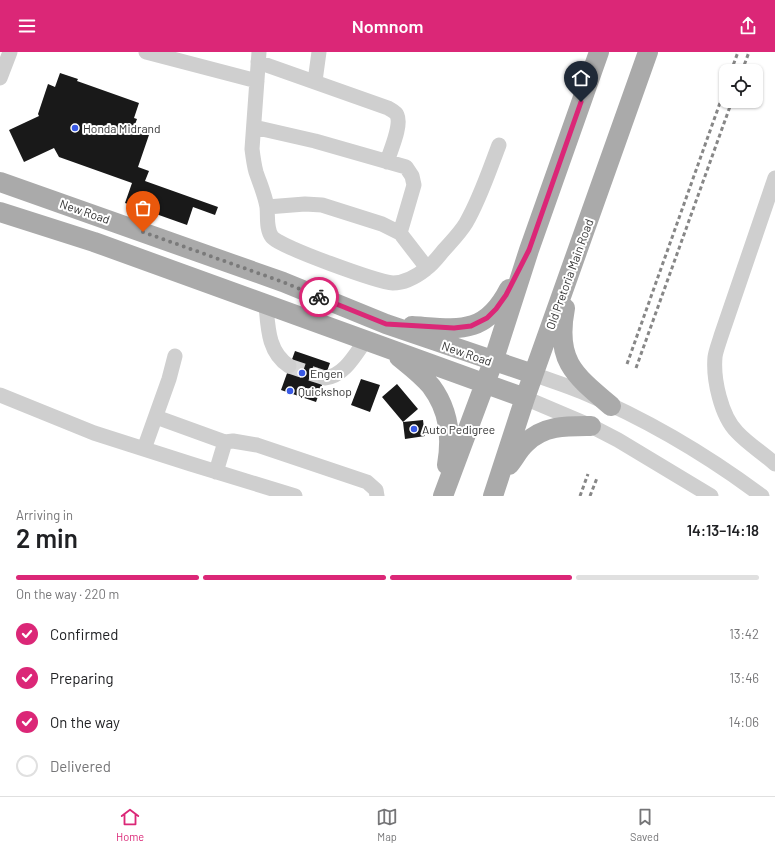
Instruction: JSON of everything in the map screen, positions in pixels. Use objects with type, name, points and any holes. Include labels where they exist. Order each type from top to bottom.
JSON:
[{"type":"main road","points":[[443,496],[493,362],[529,250],[599,52]]},
{"type":"main road","name":"Old Pretoria Main Road","points":[[493,496],[533,374],[648,52]]},
{"type":"main road","name":"New Road","points":[[0,182],[283,282],[386,324],[493,362],[533,374]]},
{"type":"main road","name":"New Road","points":[[0,212],[94,242],[525,398]]},
{"type":"main road","points":[[386,324],[454,328],[471,326],[484,320],[496,309],[506,295],[529,250]]},
{"type":"main road","points":[[575,255],[563,321],[562,338],[564,353],[572,369],[579,377],[611,406]]},
{"type":"main road","points":[[394,351],[430,386],[439,400],[446,416],[450,438],[448,458],[440,496]]},
{"type":"main road","points":[[500,476],[522,447],[539,433],[555,428],[591,426]]},
{"type":"street","points":[[0,78],[10,52]]},
{"type":"street","points":[[146,52],[257,81]]},
{"type":"street","points":[[315,81],[319,52]]},
{"type":"street","points":[[386,162],[397,131],[397,114],[388,108],[315,81],[258,57],[252,149],[267,207],[268,226],[273,238],[296,251],[375,279],[392,283],[409,279],[427,268],[466,224],[475,206],[499,145]]},
{"type":"street","points":[[254,127],[315,141],[406,167],[412,176],[414,185],[400,232]]},
{"type":"street","points":[[775,178],[721,336],[716,357],[715,377],[718,395],[736,432],[775,464]]},
{"type":"street","points":[[267,207],[305,204],[322,206],[382,224],[400,232],[427,268]]},
{"type":"street","points":[[266,305],[270,341],[276,353],[283,362],[289,366]]},
{"type":"street","points":[[325,378],[333,377],[340,372],[365,341]]},
{"type":"street","points":[[144,449],[169,379],[175,356]]},
{"type":"street","name":"New Road","points":[[533,374],[581,391],[650,425],[697,452],[762,496]]},
{"type":"street","points":[[0,395],[94,433],[295,496]]},
{"type":"street","name":"New Road","points":[[525,398],[591,426],[633,448],[711,496]]},
{"type":"street","points":[[156,418],[225,442],[233,441],[257,445],[366,482],[376,490],[377,496]]},
{"type":"street","points":[[216,472],[225,442]]},
{"type":"building","name":"Honda Midrand","points":[[60,73],[78,79],[77,81],[139,103],[134,118],[137,119],[134,127],[150,132],[138,167],[149,171],[145,181],[218,207],[215,215],[193,207],[187,225],[125,203],[132,183],[59,157],[54,148],[24,162],[9,130],[39,116],[38,114],[48,84],[55,87]]},
{"type":"building","points":[[295,351],[330,363],[316,402],[281,390]]},
{"type":"building","points":[[361,379],[380,385],[370,412],[351,405]]},
{"type":"building","points":[[397,384],[418,409],[403,422],[382,397]]},
{"type":"building","points":[[423,420],[425,436],[405,439],[403,422]]},
{"type":"tunnel","points":[[289,366],[325,378]]},
{"type":"railway","points":[[734,64],[738,52]]},
{"type":"railway","points":[[745,64],[749,52]]},
{"type":"railway","points":[[627,364],[719,106]]},
{"type":"railway","points":[[636,368],[729,108]]},
{"type":"railway","points":[[580,496],[588,474]]},
{"type":"railway","points":[[590,496],[597,478]]},
{"type":"way so far","points":[[143,232],[283,282],[319,297]]},
{"type":"place","name":"Honda Midrand","points":[[75,128]]},
{"type":"place","name":"Engen","points":[[302,373]]},
{"type":"place","name":"Quickshop","points":[[290,391]]},
{"type":"place","name":"Auto Pedigree","points":[[414,429]]},
{"type":"route","points":[[319,297],[386,324],[454,328],[471,326],[487,318],[496,309],[506,295],[529,250],[581,102]]}]
